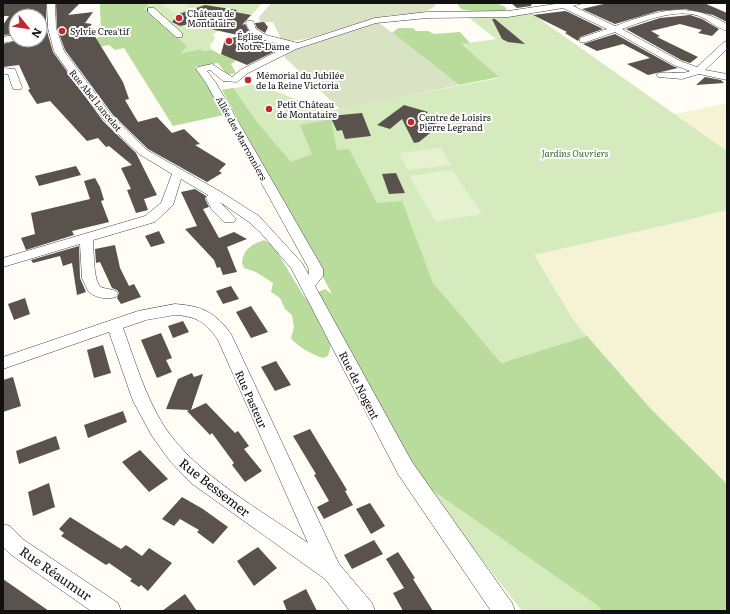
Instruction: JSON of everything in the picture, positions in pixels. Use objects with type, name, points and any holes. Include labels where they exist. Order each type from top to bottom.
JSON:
[{"type":"street","name":"Rue Abel Lancelot","points":[[51,3],[50,32],[61,54],[108,118],[141,150],[194,182]]},
{"type":"street","points":[[451,3],[453,14]]},
{"type":"street","points":[[250,23],[252,30],[259,35],[297,45],[380,20],[420,15],[508,14],[564,4],[579,3]]},
{"type":"street","points":[[564,4],[616,28],[677,64],[698,71],[727,77]]},
{"type":"street","points":[[151,10],[179,35]]},
{"type":"street","points":[[583,40],[616,28],[672,12],[702,15],[727,28]]},
{"type":"street","points":[[660,75],[679,78],[698,71],[727,44]]},
{"type":"street","name":"Allée des Marronniers","points":[[297,45],[245,71],[234,80],[226,79],[212,67],[204,68],[200,71],[211,83],[314,266],[316,276],[308,285]]},
{"type":"street","points":[[3,71],[12,71],[18,87]]},
{"type":"street","points":[[3,263],[147,221],[154,217],[169,203],[178,173]]},
{"type":"street","name":"Rue de Nogent","points":[[194,182],[247,214],[266,229],[297,266],[404,468],[504,611]]},
{"type":"street","points":[[217,195],[212,198],[212,201],[229,219]]},
{"type":"street","points":[[86,238],[89,276],[93,288],[99,292],[111,294]]},
{"type":"street","name":"Rue Pasteur","points":[[114,325],[156,311],[172,309],[203,315],[218,326],[225,338],[332,572]]},
{"type":"street","points":[[3,363],[114,325]]},
{"type":"street","name":"Rue Bessemer","points":[[114,325],[142,401],[158,431],[176,456],[198,478],[332,572],[364,611]]},
{"type":"street","name":"Rue Réaumur","points":[[3,533],[17,547],[110,611]]},
{"type":"shaded area","points":[[727,103],[727,151],[675,114]]},
{"type":"shaded area","points":[[727,210],[727,484],[650,408],[574,321],[533,255]]},
{"type":"green space","points":[[100,3],[262,3],[251,16],[213,34],[215,39],[210,45],[212,50],[203,51],[201,49],[180,53],[101,28]]},
{"type":"green space","points":[[100,3],[149,3],[144,9],[187,46],[181,53],[201,49],[203,51],[212,50],[222,55],[238,51],[244,55],[231,64],[236,73],[227,75],[218,63],[195,67],[207,84],[224,115],[173,126],[124,48],[115,50],[109,45],[79,50],[76,43],[117,33],[101,28]]},
{"type":"green space","points":[[162,3],[183,3],[191,9],[174,13]]},
{"type":"green space","points":[[271,3],[434,3],[436,5],[426,11],[381,17],[317,36],[290,41],[281,39],[273,22],[260,23],[259,17]]},
{"type":"green space","points":[[457,3],[492,3],[504,6],[507,9],[498,12],[478,12],[461,9]]},
{"type":"green space","name":"Jardins Ouvriers","points":[[531,13],[727,151],[727,210],[534,255],[574,321],[587,336],[405,393],[333,295],[222,90],[257,84],[326,111],[499,78],[460,44],[496,39],[468,17],[497,18]]},
{"type":"green space","points":[[378,22],[459,85],[340,109],[284,57],[287,52]]},
{"type":"green space","points":[[398,28],[413,28],[416,31],[428,31],[434,34],[460,32],[470,43],[461,44],[499,77],[459,85],[392,33]]},
{"type":"green space","points":[[233,88],[257,122],[291,162],[312,154],[300,125],[331,119],[337,150],[349,149],[377,203],[402,201],[433,283],[501,363],[587,336],[650,408],[727,484],[727,611],[602,611],[598,606],[421,482],[318,292],[325,289],[332,294],[222,90]]},
{"type":"green space","points":[[441,148],[451,165],[408,170],[399,153]]},
{"type":"green space","points":[[452,170],[482,214],[436,222],[409,176]]},
{"type":"green space","points":[[264,240],[273,245],[303,295],[314,308],[322,329],[331,345],[328,356],[323,358],[315,355],[293,341],[291,338],[294,327],[292,315],[285,309],[280,298],[271,292],[273,283],[256,272],[244,268],[242,263],[246,251],[252,245]]},
{"type":"green space","points":[[422,482],[598,606],[602,611],[522,611]]},
{"type":"building","points":[[46,3],[46,8],[8,8],[8,16],[3,16],[3,4]]},
{"type":"building","points":[[56,3],[80,3],[68,15],[93,12],[85,23],[92,24],[89,27],[104,32],[94,35],[123,82],[129,99],[125,100],[138,122],[157,117],[172,133],[184,129],[200,144],[195,145],[226,164],[219,171],[222,173],[207,182],[148,149],[113,115],[65,50],[57,28]]},
{"type":"building","points":[[511,3],[532,3],[531,6],[517,8]]},
{"type":"building","points":[[608,3],[704,3],[727,13],[727,22],[713,15],[685,9],[658,11],[615,24],[582,9]]},
{"type":"building","points":[[205,5],[237,10],[235,12],[251,15],[242,25],[245,24],[251,35],[262,41],[261,42],[284,47],[247,65],[221,54],[225,39],[242,36],[189,24],[180,26],[172,22],[179,14]]},
{"type":"building","points":[[565,11],[603,29],[580,37],[578,41],[565,33],[567,32],[533,15]]},
{"type":"building","points":[[690,15],[702,19],[719,29],[712,36],[698,33],[702,30],[680,24],[651,31],[660,36],[657,37],[698,57],[690,63],[681,60],[626,29],[660,18]]},
{"type":"building","points":[[8,18],[8,35],[3,35],[3,25]]},
{"type":"building","points":[[492,19],[495,19],[525,44],[508,42],[502,39]]},
{"type":"building","points":[[264,22],[268,27],[265,33],[257,28],[255,23]]},
{"type":"building","points":[[615,34],[678,68],[648,75],[627,64],[650,58],[623,44],[597,51],[583,44]]},
{"type":"building","points":[[48,35],[53,52],[103,121],[136,153],[157,195],[144,199],[148,210],[136,213],[127,190],[131,189],[121,168],[132,165],[109,146],[106,147],[98,138],[87,141],[50,101],[37,104],[28,90],[30,89],[19,65],[3,67],[3,44],[8,43],[8,48],[48,48]]},
{"type":"building","points":[[705,77],[721,80],[724,83],[696,85]]},
{"type":"building","points":[[404,105],[428,112],[420,119],[440,125],[419,142],[414,143],[402,119],[390,129],[377,125]]},
{"type":"building","points":[[362,113],[371,136],[345,139],[342,130],[337,131],[330,116]]},
{"type":"building","points":[[76,166],[81,175],[39,186],[35,176]]},
{"type":"building","points":[[396,173],[405,193],[389,194],[382,174]]},
{"type":"building","points":[[95,178],[100,187],[104,200],[101,201],[109,222],[72,231],[74,235],[26,250],[21,238],[35,234],[31,213],[90,199],[84,181]]},
{"type":"building","points":[[195,189],[206,196],[205,199],[209,207],[203,209],[219,238],[234,232],[247,239],[227,247],[237,272],[223,275],[220,267],[217,268],[214,260],[185,229],[197,226],[181,192]]},
{"type":"building","points":[[159,231],[165,243],[151,247],[145,236]]},
{"type":"building","points":[[115,245],[120,268],[129,286],[134,284],[141,297],[121,304],[117,298],[119,293],[117,290],[112,288],[100,262],[96,263],[95,249]]},
{"type":"building","points":[[79,246],[80,278],[86,292],[77,295],[72,263],[63,266],[60,256],[33,263],[31,260]]},
{"type":"building","points":[[231,286],[239,299],[223,304],[216,291]]},
{"type":"building","points":[[25,298],[30,314],[14,320],[8,304]]},
{"type":"building","points":[[251,306],[268,332],[251,338],[236,312]]},
{"type":"building","points":[[183,321],[189,332],[173,338],[168,326]]},
{"type":"building","points":[[161,333],[172,358],[166,360],[172,372],[157,378],[141,340]]},
{"type":"building","points":[[103,345],[111,373],[94,378],[87,350]]},
{"type":"building","points":[[276,361],[291,385],[275,391],[261,367]]},
{"type":"building","points":[[192,373],[194,377],[203,374],[191,410],[206,403],[235,433],[238,431],[249,446],[244,449],[262,471],[245,482],[232,465],[234,463],[212,433],[210,435],[187,411],[189,410],[166,409],[178,379]]},
{"type":"building","points":[[13,377],[21,406],[3,412],[3,380]]},
{"type":"building","points":[[123,411],[127,422],[88,438],[84,425]]},
{"type":"building","points":[[310,429],[347,490],[345,491],[353,505],[324,519],[317,507],[329,501],[314,475],[316,474],[293,436]]},
{"type":"building","points":[[56,436],[60,449],[19,464],[16,451]]},
{"type":"building","points":[[140,450],[168,479],[149,492],[122,462]]},
{"type":"building","points":[[49,483],[55,507],[33,516],[28,492]]},
{"type":"building","points":[[182,497],[203,509],[228,527],[213,544],[197,532],[199,530],[180,519],[174,526],[162,519]]},
{"type":"building","points":[[370,503],[385,526],[371,534],[356,509]]},
{"type":"building","points":[[70,517],[121,549],[126,545],[142,556],[149,548],[172,563],[148,591],[141,585],[139,587],[130,581],[132,579],[109,563],[106,565],[61,536],[64,533],[59,529]]},
{"type":"building","points":[[374,540],[383,554],[352,569],[344,555]]},
{"type":"building","points":[[258,547],[277,568],[254,586],[237,561]]},
{"type":"building","points":[[398,552],[415,578],[413,579],[433,611],[403,611],[393,593],[404,588],[386,559]]},
{"type":"building","points":[[3,579],[49,611],[3,611]]},
{"type":"building","points":[[306,589],[317,611],[287,611],[283,601]]},
{"type":"building","points":[[185,594],[197,611],[162,611]]},
{"type":"place","name":"Château de Montataire","points":[[179,18]]},
{"type":"place","name":"Sylvie Crea'tif","points":[[62,31]]},
{"type":"place","name":"Église Notre-Dame","points":[[229,41]]},
{"type":"place","name":"Mémorial du Jubilée de la Reine Victoria","points":[[248,80]]},
{"type":"place","name":"Petit Château de Montataire","points":[[269,109]]},
{"type":"place","name":"Centre de Loisirs Pierre Legrand","points":[[411,122]]}]
